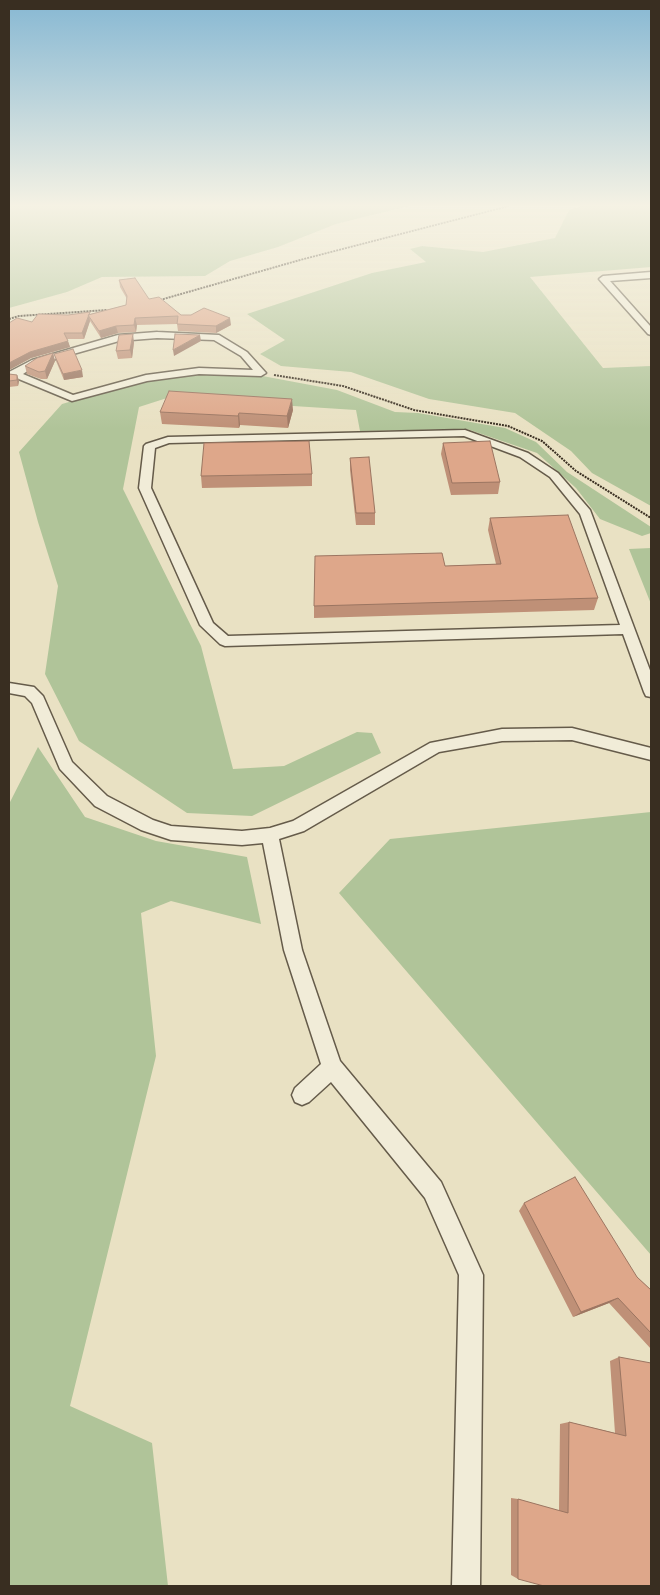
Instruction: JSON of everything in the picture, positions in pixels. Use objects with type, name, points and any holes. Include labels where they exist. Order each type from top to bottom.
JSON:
[{"type":"street","points":[[604,280],[651,332]]},
{"type":"street","points":[[157,335],[216,337],[244,354],[261,373],[199,372],[146,378],[72,398],[12,374],[35,362],[118,338],[157,335]]},
{"type":"street","points":[[628,629],[225,641],[207,625],[144,488],[150,446],[168,440],[465,433],[524,454],[554,475],[586,513],[651,692]]},
{"type":"street","points":[[9,688],[29,691],[38,700],[66,766],[101,801],[146,825],[171,833],[242,838],[270,835],[298,826],[435,747],[502,735],[572,734],[651,754]]},
{"type":"street","points":[[270,835],[293,950],[332,1067],[433,1190],[471,1275],[466,1586]]},
{"type":"street","points":[[302,1095],[332,1067]]},
{"type":"path","points":[[158,301],[229,280]]},
{"type":"path","points":[[9,319],[18,316],[115,309]]},
{"type":"green space","points":[[9,280],[94,280],[67,292],[9,308]]},
{"type":"green space","points":[[349,280],[533,280],[603,368],[651,366],[651,506],[592,473],[571,451],[515,413],[429,399],[351,372],[281,366],[260,354],[285,340],[247,314]]},
{"type":"green space","points":[[199,374],[252,374],[337,390],[395,412],[418,413],[505,428],[536,442],[567,472],[651,527],[651,533],[642,536],[600,519],[576,488],[537,453],[467,429],[360,431],[356,410],[167,398],[139,407],[123,489],[201,646],[233,769],[284,766],[357,732],[372,733],[381,753],[252,816],[187,813],[79,741],[45,674],[58,586],[19,452],[62,404],[145,380]]},
{"type":"green space","points":[[651,548],[651,604],[629,549]]},
{"type":"green space","points":[[38,747],[85,817],[156,841],[247,857],[261,924],[171,901],[141,913],[156,1056],[70,1406],[152,1443],[168,1586],[9,1586],[9,804]]},
{"type":"green space","points":[[651,812],[651,1255],[339,893],[390,839]]},
{"type":"building","points":[[119,280],[137,280],[149,299],[159,297],[181,315],[191,315],[204,308],[230,318],[216,326],[177,324],[178,316],[135,318],[134,325],[116,326],[99,331],[88,315],[126,305],[127,296]]},
{"type":"building","points":[[90,312],[82,333],[64,333],[68,341],[30,352],[9,363],[9,323],[17,318],[32,322],[38,314],[68,315]]},
{"type":"building","points":[[133,334],[130,350],[116,351],[119,335]]},
{"type":"building","points":[[175,334],[200,335],[173,350]]},
{"type":"building","points":[[73,349],[82,370],[63,374],[54,354]]},
{"type":"building","points":[[53,353],[45,371],[39,372],[25,366],[37,358]]},
{"type":"building","points":[[9,374],[17,375],[17,380],[9,381]]},
{"type":"building","points":[[169,391],[292,399],[287,416],[239,413],[238,416],[160,412]]},
{"type":"building","points":[[309,441],[312,474],[201,476],[204,443]]},
{"type":"building","points":[[490,441],[500,482],[452,483],[443,443]]},
{"type":"building","points":[[369,457],[375,513],[356,513],[350,458]]},
{"type":"building","points":[[568,515],[598,598],[314,606],[315,556],[442,553],[445,566],[501,564],[490,518]]},
{"type":"building","points":[[575,1177],[637,1277],[651,1290],[651,1333],[618,1298],[581,1312],[524,1203]]},
{"type":"building","points":[[619,1357],[651,1363],[651,1586],[544,1586],[518,1579],[518,1499],[568,1513],[569,1422],[626,1436]]}]
